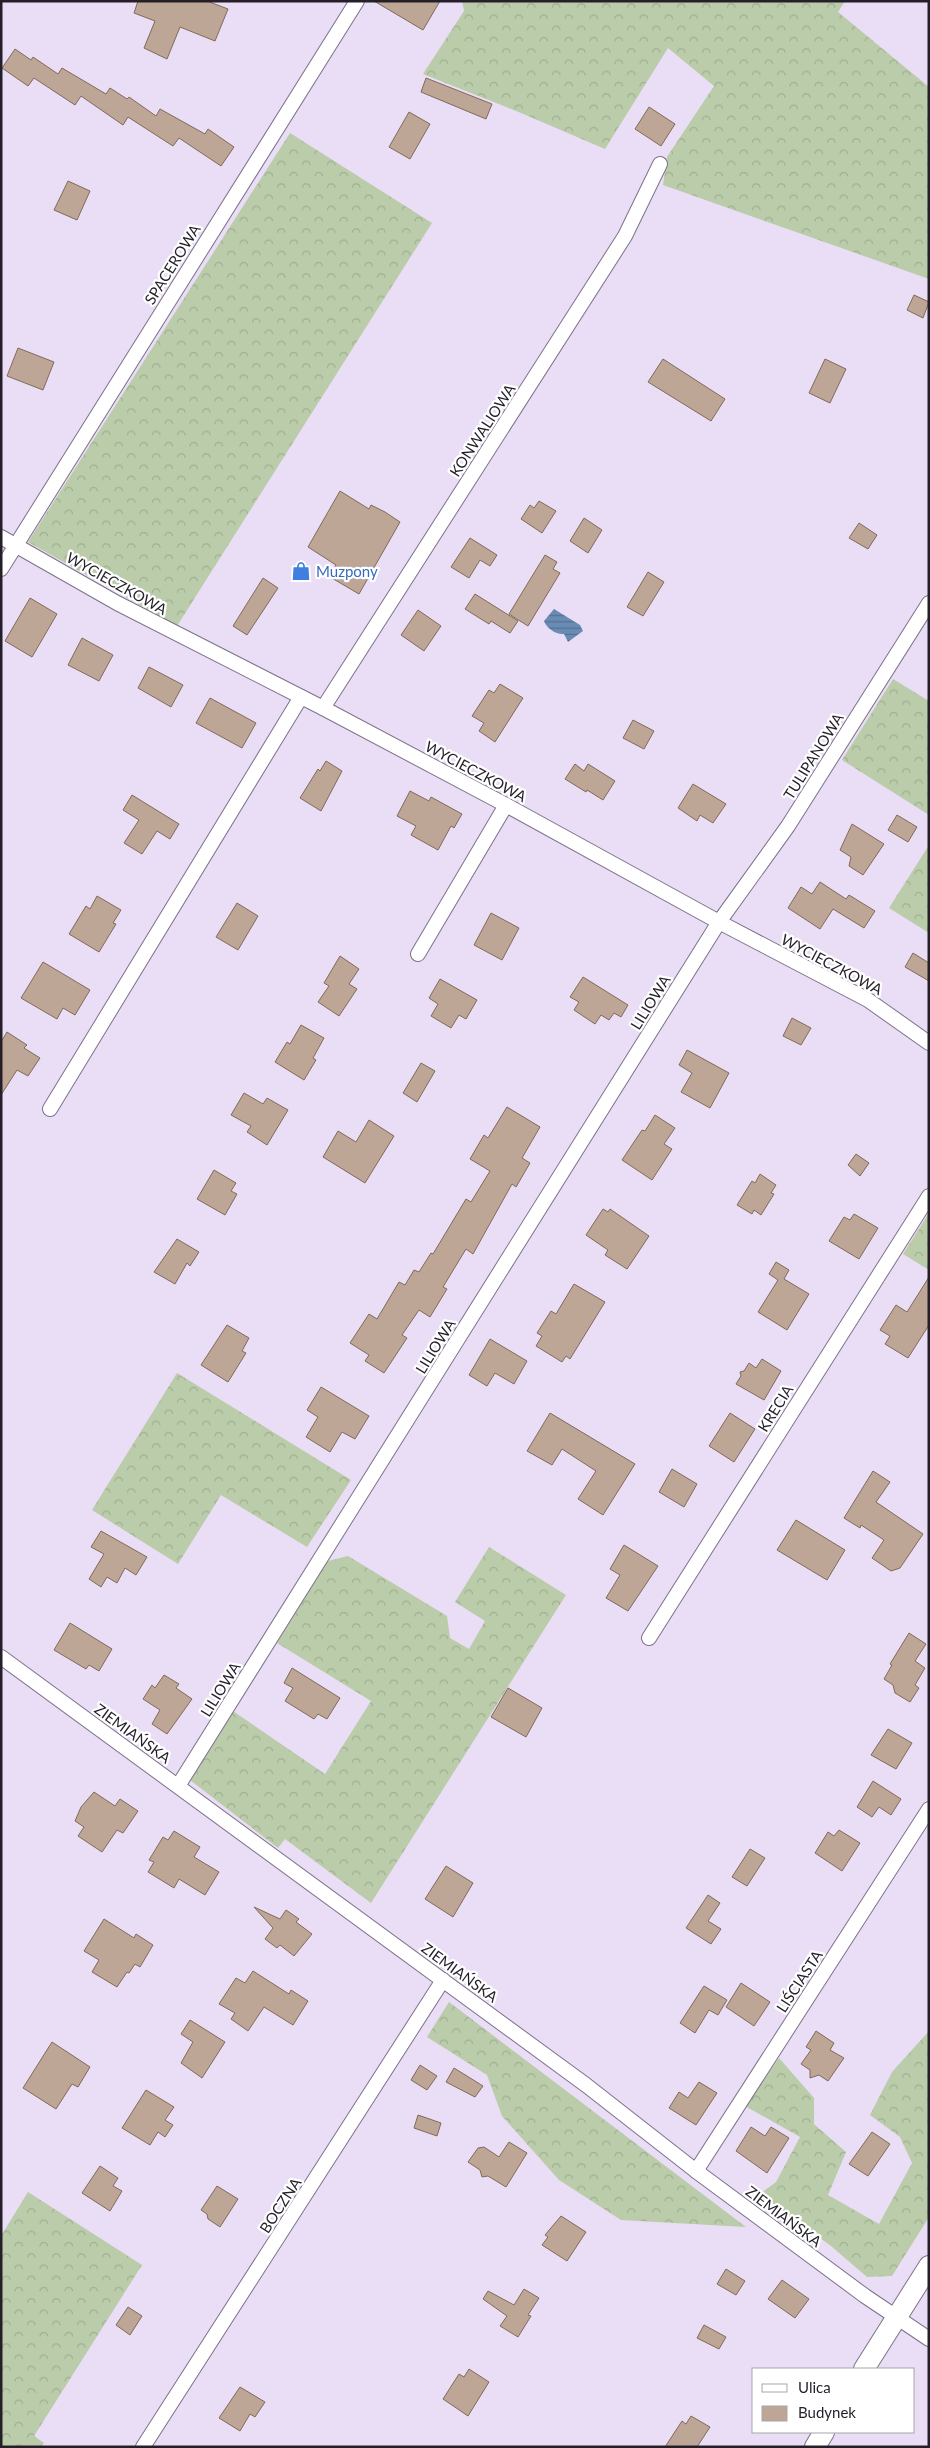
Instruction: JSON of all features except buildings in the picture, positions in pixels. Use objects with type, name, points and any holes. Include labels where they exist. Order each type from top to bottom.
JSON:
[{"type":"main road","points":[[865,2368],[929,2266]]},
{"type":"main road","points":[[815,2447],[823,2433]]},
{"type":"street","name":"SPACEROWA","points":[[1,569],[357,1]]},
{"type":"street","name":"KONWALIOWA","points":[[323,708],[625,236],[660,164]]},
{"type":"street","name":"WYCIECZKOWA","points":[[1,538],[117,603],[323,708],[506,805],[719,922],[868,1000],[929,1043]]},
{"type":"street","name":"TULIPANOWA","points":[[719,922],[788,826],[929,603]]},
{"type":"street","points":[[50,1108],[302,697]]},
{"type":"street","points":[[418,954],[506,805]]},
{"type":"street","name":"LILIOWA","points":[[178,1786],[719,922]]},
{"type":"street","name":"KRECIA","points":[[649,1638],[929,1196]]},
{"type":"street","name":"ZIEMIAŃSKA","points":[[1,1657],[586,2085],[696,2171],[865,2296],[929,2339]]},
{"type":"street","name":"LIŚCIASTA","points":[[696,2171],[929,1809]]},
{"type":"street","name":"BOCZNA","points":[[143,2447],[443,1980]]},
{"type":"green space","points":[[462,1],[845,1],[838,12],[929,87],[929,279],[663,185],[667,157],[714,86],[668,48],[605,149],[423,74],[464,11]]},
{"type":"green space","points":[[290,133],[432,223],[177,626],[28,542]]},
{"type":"green space","points":[[893,679],[929,701],[929,815],[842,760]]},
{"type":"green space","points":[[929,845],[929,933],[889,908]]},
{"type":"green space","points":[[929,1213],[929,1270],[903,1254]]},
{"type":"green space","points":[[177,1373],[351,1480],[307,1547],[221,1495],[178,1564],[92,1510]]},
{"type":"green space","points":[[489,1547],[566,1595],[371,1903],[285,1839],[278,1848],[190,1780],[233,1711],[325,1774],[371,1701],[277,1643],[328,1561],[348,1556],[447,1616],[450,1638],[469,1649],[485,1621],[455,1602]]},
{"type":"green space","points":[[449,2002],[746,2227],[621,2220],[559,2180],[502,2116],[487,2075],[427,2037]]},
{"type":"green space","points":[[929,2031],[929,2217],[892,2276],[867,2277],[831,2246],[760,2194],[776,2182],[800,2137],[745,2106],[779,2058],[814,2098],[814,2124],[846,2152],[828,2195],[879,2224],[912,2163],[900,2137],[870,2115],[892,2072]]},
{"type":"green space","points":[[28,2192],[142,2265],[34,2436],[44,2443],[41,2447],[1,2447],[1,2236]]},
{"type":"water","points":[[554,609],[580,625],[583,631],[568,642],[564,634],[552,631],[544,621]]},
{"type":"place","name":"Muzpony","points":[[301,571]]}]
